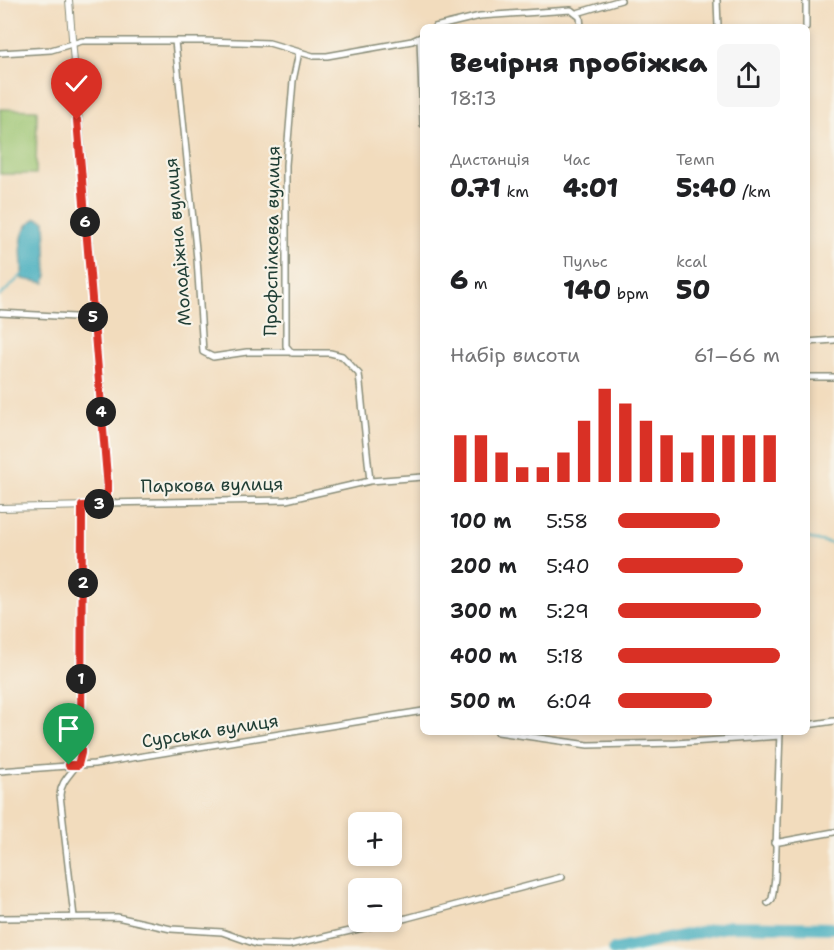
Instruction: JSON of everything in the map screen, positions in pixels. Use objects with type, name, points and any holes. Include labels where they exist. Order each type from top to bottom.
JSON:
[{"type":"street","points":[[69,0],[108,489],[107,496],[101,503]]},
{"type":"street","points":[[447,24],[480,16],[574,11],[621,0]]},
{"type":"street","points":[[717,0],[718,24]]},
{"type":"street","points":[[806,0],[806,24]]},
{"type":"street","points":[[574,11],[580,24]]},
{"type":"street","points":[[0,53],[35,53],[65,47],[72,43],[175,42],[269,43],[313,56],[327,56],[420,37]]},
{"type":"street","name":"Молодіжна вулиця","points":[[175,42],[197,259],[203,352],[213,357],[247,352],[290,352]]},
{"type":"street","name":"Профспілкова вулиця","points":[[299,52],[293,81],[286,165],[286,343],[290,352],[336,354],[352,364],[359,374],[370,481]]},
{"type":"street","points":[[0,313],[93,318]]},
{"type":"street","points":[[810,342],[834,340]]},
{"type":"street","points":[[810,377],[834,377]]},
{"type":"street","name":"Паркова вулиця","points":[[0,508],[82,506],[101,503],[286,500],[370,481],[420,477]]},
{"type":"street","points":[[74,917],[60,795],[63,782],[78,765],[81,753],[82,506]]},
{"type":"street","name":"Сурська вулиця","points":[[0,771],[78,765],[420,711]]},
{"type":"street","points":[[810,724],[834,721]]},
{"type":"street","points":[[519,735],[588,745],[676,743],[768,735]]},
{"type":"street","points":[[768,903],[773,893],[780,735]]},
{"type":"street","points":[[774,843],[834,832]]},
{"type":"street","points":[[0,918],[117,917],[171,929],[222,932],[256,944],[289,945],[407,918],[562,877]]},
{"type":"green space","points":[[0,109],[37,110],[36,174],[0,174]]},
{"type":"water","points":[[37,218],[45,221],[47,275],[45,283],[22,279],[22,237],[25,229]]},
{"type":"waterway","points":[[0,296],[23,274]]},
{"type":"waterway","points":[[810,539],[834,544]]},
{"type":"waterway","points":[[614,950],[730,926],[834,928]]},
{"type":"route","points":[[69,765],[78,765],[81,753],[82,506],[101,503],[107,496],[108,489],[77,120]]}]
